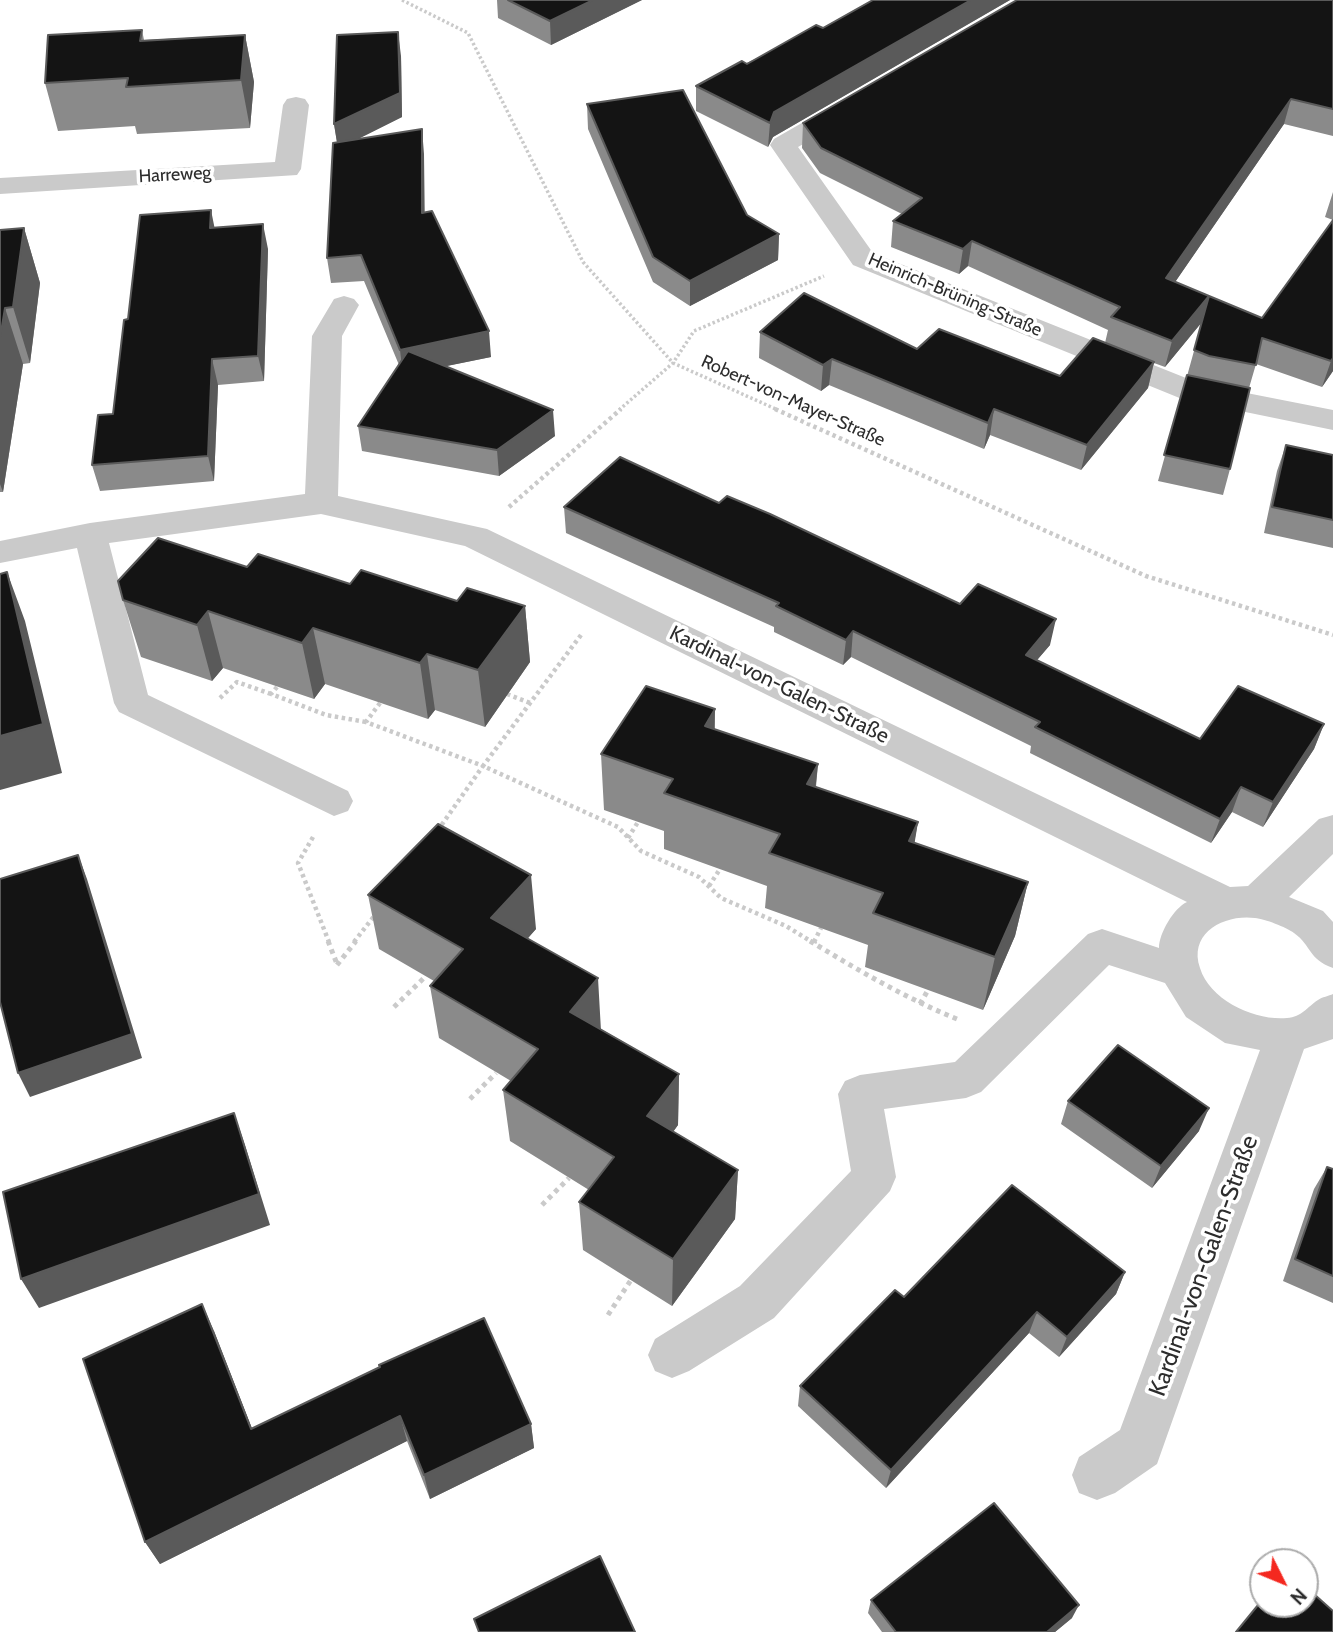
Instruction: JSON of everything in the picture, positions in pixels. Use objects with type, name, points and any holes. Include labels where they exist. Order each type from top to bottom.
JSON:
[{"type":"street","name":"Heinrich-Brüning-Straße","points":[[866,96],[783,145],[863,259],[1193,392],[1333,420]]},
{"type":"street","name":"Harreweg","points":[[0,186],[287,169],[296,105]]},
{"type":"street","points":[[321,503],[327,336],[344,305]]},
{"type":"street","name":"Kardinal-von-Galen-Straße","points":[[0,552],[90,534],[321,503],[475,537],[1242,902],[1309,922],[1333,951]]},
{"type":"street","points":[[90,534],[132,703],[334,801]]},
{"type":"street","points":[[1333,830],[1242,902],[1196,916],[1179,940],[1179,971],[1201,1006],[1240,1030],[1287,1036],[1320,1026],[1333,1012]]},
{"type":"street","points":[[672,1355],[757,1302],[874,1177],[860,1094],[966,1079],[1102,946],[1179,971]]},
{"type":"street","name":"Kardinal-von-Galen-Straße","points":[[1097,1475],[1139,1447],[1287,1036]]},
{"type":"path","name":"Robert-von-Mayer-Straße","points":[[402,0],[468,33],[583,262],[673,363],[1146,576],[1333,635]]},
{"type":"path","points":[[475,537],[673,363],[694,331],[863,259]]},
{"type":"path","points":[[433,837],[606,601]]},
{"type":"path","points":[[209,694],[220,698],[237,682],[326,715],[366,722],[483,766],[618,827],[641,851],[699,877],[721,898],[786,926],[920,1004],[1006,1040]]},
{"type":"path","points":[[271,694],[277,687]]},
{"type":"path","points":[[507,694],[530,703]]},
{"type":"path","points":[[366,722],[380,703]]},
{"type":"path","points":[[334,801],[298,863],[337,965],[378,911]]},
{"type":"path","points":[[628,838],[638,822]]},
{"type":"path","points":[[709,886],[720,869]]},
{"type":"path","points":[[814,943],[821,928]]},
{"type":"path","points":[[394,1007],[426,976]]},
{"type":"path","points":[[920,1004],[928,990]]},
{"type":"path","points":[[470,1099],[496,1073]]},
{"type":"path","points":[[542,1205],[569,1178]]},
{"type":"path","points":[[608,1315],[631,1280]]},
{"type":"building","points":[[508,0],[593,0],[550,21]]},
{"type":"building","points":[[873,0],[971,0],[774,112],[770,123],[696,86],[742,61],[747,64],[816,25],[823,28]]},
{"type":"building","points":[[1017,0],[1333,0],[1333,109],[1291,99],[1166,278],[1209,296],[1172,341],[1111,317],[1120,307],[972,241],[963,249],[893,221],[922,198],[821,148],[803,123]]},
{"type":"building","points":[[142,30],[140,41],[245,35],[241,80],[126,87],[128,78],[45,83],[48,35]]},
{"type":"building","points":[[398,32],[400,93],[334,124],[337,35]]},
{"type":"building","points":[[683,90],[747,215],[779,234],[690,281],[653,257],[587,104]]},
{"type":"building","points":[[422,129],[422,213],[432,211],[489,331],[400,350],[361,255],[327,258],[333,143]]},
{"type":"building","points":[[211,210],[210,228],[263,224],[258,356],[212,359],[208,456],[92,465],[98,415],[113,414],[140,215]]},
{"type":"building","points":[[1333,220],[1331,361],[1262,338],[1256,365],[1209,356],[1194,350],[1209,296],[1262,318]]},
{"type":"building","points":[[24,228],[13,307],[5,308],[0,338],[0,230]]},
{"type":"building","points":[[804,293],[917,349],[939,329],[1060,376],[1093,338],[1154,362],[1087,445],[994,409],[988,423],[832,359],[823,365],[760,332]]},
{"type":"building","points":[[408,351],[553,410],[497,450],[358,426]]},
{"type":"building","points":[[1187,375],[1250,388],[1230,469],[1164,455]]},
{"type":"building","points":[[1286,445],[1333,455],[1333,520],[1272,507]]},
{"type":"building","points":[[620,457],[719,503],[727,496],[770,514],[960,604],[978,584],[1056,619],[1026,655],[1200,739],[1238,686],[1324,724],[1273,802],[1241,787],[1220,819],[1035,727],[1040,722],[853,631],[846,640],[776,606],[779,603],[564,507]]},
{"type":"building","points":[[158,538],[247,567],[258,554],[350,584],[361,570],[457,601],[467,588],[525,606],[478,670],[427,654],[420,663],[313,628],[302,643],[208,611],[197,625],[123,600],[118,581]]},
{"type":"building","points":[[7,572],[43,724],[0,736],[0,574]]},
{"type":"building","points":[[646,686],[715,709],[705,726],[818,764],[807,784],[918,822],[909,841],[1028,882],[995,957],[873,913],[883,893],[769,853],[780,834],[664,793],[673,779],[601,754]]},
{"type":"building","points":[[438,824],[531,875],[491,918],[598,978],[570,1012],[679,1074],[647,1116],[738,1170],[673,1259],[579,1202],[614,1157],[503,1090],[538,1049],[430,986],[463,949],[368,895]]},
{"type":"building","points":[[78,855],[132,1034],[18,1073],[0,1002],[0,879]]},
{"type":"building","points":[[1118,1045],[1209,1108],[1161,1166],[1068,1101]]},
{"type":"building","points":[[234,1113],[259,1194],[21,1279],[3,1192]]},
{"type":"building","points":[[1327,1167],[1333,1169],[1333,1276],[1295,1259]]},
{"type":"building","points":[[1012,1185],[1125,1272],[1067,1337],[1037,1312],[891,1470],[800,1386],[895,1290],[904,1297]]},
{"type":"building","points":[[202,1304],[251,1429],[380,1367],[379,1365],[484,1318],[531,1424],[424,1475],[400,1416],[145,1542],[83,1359]]},
{"type":"building","points":[[994,1503],[1079,1605],[1047,1632],[896,1632],[871,1600]]},
{"type":"building","points":[[600,1556],[635,1632],[479,1632],[474,1619]]},
{"type":"building","points":[[1319,1598],[1333,1611],[1333,1632],[1236,1632],[1249,1616],[1319,1618]]}]
